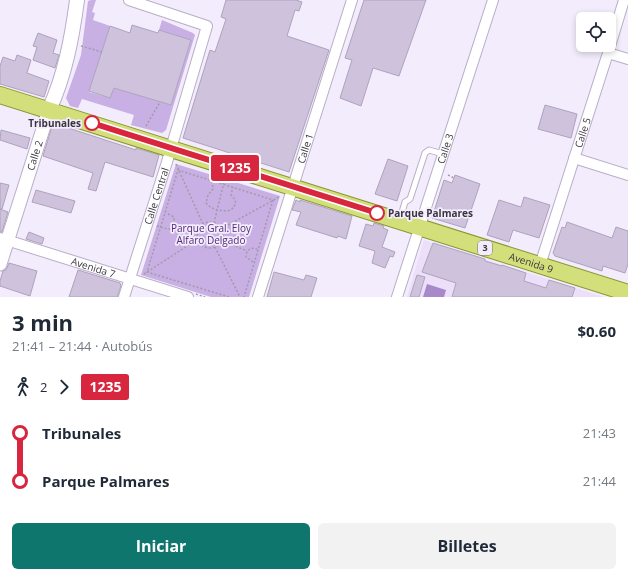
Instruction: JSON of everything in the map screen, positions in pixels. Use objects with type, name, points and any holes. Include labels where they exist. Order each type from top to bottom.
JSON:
[{"type":"main road","name":"Calle 2","points":[[49,110],[69,55],[77,0]]},
{"type":"main road","name":"Avenida 9","points":[[0,95],[420,226],[628,293]]},
{"type":"street","name":"Calle Central","points":[[124,297],[135,278],[170,148],[207,26],[129,0]]},
{"type":"street","name":"Calle 1","points":[[258,297],[352,0]]},
{"type":"street","name":"Calle 3","points":[[397,297],[493,0]]},
{"type":"street","name":"Calle 5","points":[[540,265],[624,0]]},
{"type":"street","points":[[608,53],[628,59]]},
{"type":"street","name":"Calle 2","points":[[0,264],[4,239],[49,110]]},
{"type":"street","points":[[574,158],[628,175]]},
{"type":"street","name":"Avenida 7","points":[[4,239],[135,278],[188,297]]},
{"type":"lane","points":[[399,220],[405,202],[410,199],[425,153],[429,150],[443,154]]},
{"type":"path","points":[[81,46],[102,52]]},
{"type":"path","points":[[146,126],[160,102]]},
{"type":"path","points":[[173,168],[175,161],[203,224]]},
{"type":"path","points":[[147,272],[178,170]]},
{"type":"path","points":[[178,170],[274,200]]},
{"type":"path","points":[[214,223],[226,176]]},
{"type":"path","points":[[448,176],[454,178]]},
{"type":"path","points":[[211,180],[213,189],[208,195],[206,203],[217,210],[227,211],[234,207],[236,201],[231,195],[233,187]]},
{"type":"path","points":[[221,229],[283,194],[281,200]]},
{"type":"path","points":[[244,297],[274,200]]},
{"type":"path","points":[[155,226],[171,229],[174,224],[174,217],[165,213]]},
{"type":"path","points":[[214,223],[221,229],[221,240],[215,247],[206,247],[202,245],[198,239],[198,231],[203,224],[214,223]]},
{"type":"path","points":[[135,278],[147,272],[198,239]]},
{"type":"path","points":[[221,240],[247,251]]},
{"type":"path","points":[[215,247],[240,297]]},
{"type":"path","points":[[247,251],[251,248],[258,250]]},
{"type":"path","points":[[247,251],[246,257],[250,262],[254,263]]},
{"type":"path","points":[[147,272],[229,297]]},
{"type":"shaded area","points":[[424,240],[604,297],[407,297]]},
{"type":"shaded area","points":[[427,284],[446,290],[444,297],[423,297]]},
{"type":"green space","points":[[96,0],[92,12],[95,13],[93,20],[110,26],[89,92],[110,98],[114,88],[171,105],[191,40],[159,30],[162,20],[195,35],[166,130],[162,133],[131,125],[134,115],[82,99],[78,108],[70,106],[66,98],[81,55],[88,1]]},
{"type":"green space","name":"Parque Gral. Eloy Alfaro Delgado","points":[[176,164],[280,196],[249,297],[211,297],[141,275]]},
{"type":"building","points":[[226,0],[296,0],[302,2],[299,11],[295,10],[287,36],[329,50],[289,172],[183,138],[210,50],[215,52],[226,19],[221,17]]},
{"type":"building","points":[[364,0],[426,0],[399,76],[373,68],[361,106],[340,98],[352,60],[345,58]]},
{"type":"building","points":[[132,25],[158,33],[159,30],[191,40],[171,105],[114,88],[110,98],[89,91],[110,26],[130,33]]},
{"type":"building","points":[[38,33],[57,40],[53,53],[59,55],[55,68],[33,60],[37,47],[33,46]]},
{"type":"building","points":[[17,55],[31,60],[27,73],[49,81],[44,97],[0,84],[0,66],[3,57],[15,61]]},
{"type":"building","points":[[545,105],[577,114],[571,138],[538,129]]},
{"type":"building","points":[[53,123],[136,150],[136,148],[159,155],[153,177],[105,162],[96,191],[88,189],[93,173],[43,156]]},
{"type":"building","points":[[1,130],[30,138],[27,149],[0,140]]},
{"type":"building","points":[[388,159],[408,166],[397,201],[375,194]]},
{"type":"building","points":[[455,175],[480,184],[465,228],[432,218],[444,180],[452,183]]},
{"type":"building","points":[[0,183],[9,185],[2,209],[0,209]]},
{"type":"building","points":[[36,190],[75,201],[71,213],[32,202]]},
{"type":"building","points":[[524,197],[550,205],[539,238],[513,230],[509,242],[487,235],[499,200],[521,207]]},
{"type":"building","points":[[296,200],[352,216],[346,239],[338,236],[337,238],[296,225],[301,212],[292,210]]},
{"type":"building","points":[[0,209],[8,212],[2,232],[0,232]]},
{"type":"building","points":[[567,222],[612,238],[616,227],[628,231],[628,264],[625,273],[603,266],[602,271],[555,256],[553,253],[562,227],[565,228]]},
{"type":"building","points":[[374,223],[384,226],[383,228],[388,230],[382,247],[395,252],[393,257],[390,256],[385,268],[372,263],[375,251],[359,246],[366,224],[373,226]]},
{"type":"building","points":[[29,232],[44,238],[42,244],[26,239]]},
{"type":"building","points":[[433,243],[526,273],[524,281],[546,288],[549,280],[575,288],[572,297],[452,297],[456,283],[422,272]]},
{"type":"building","points":[[9,263],[37,271],[30,296],[0,286],[3,271],[6,270]]},
{"type":"building","points":[[78,270],[120,283],[121,286],[117,297],[69,297]]},
{"type":"building","points":[[274,272],[304,280],[306,275],[317,278],[311,297],[267,297]]},
{"type":"building","points":[[417,275],[425,277],[419,297],[410,297]]},
{"type":"bus line","name":"1235","points":[[92,123],[377,213]]},
{"type":"place","name":"Tribunales","points":[[92,123]]},
{"type":"place","name":"Parque Palmares","points":[[377,213]]}]
